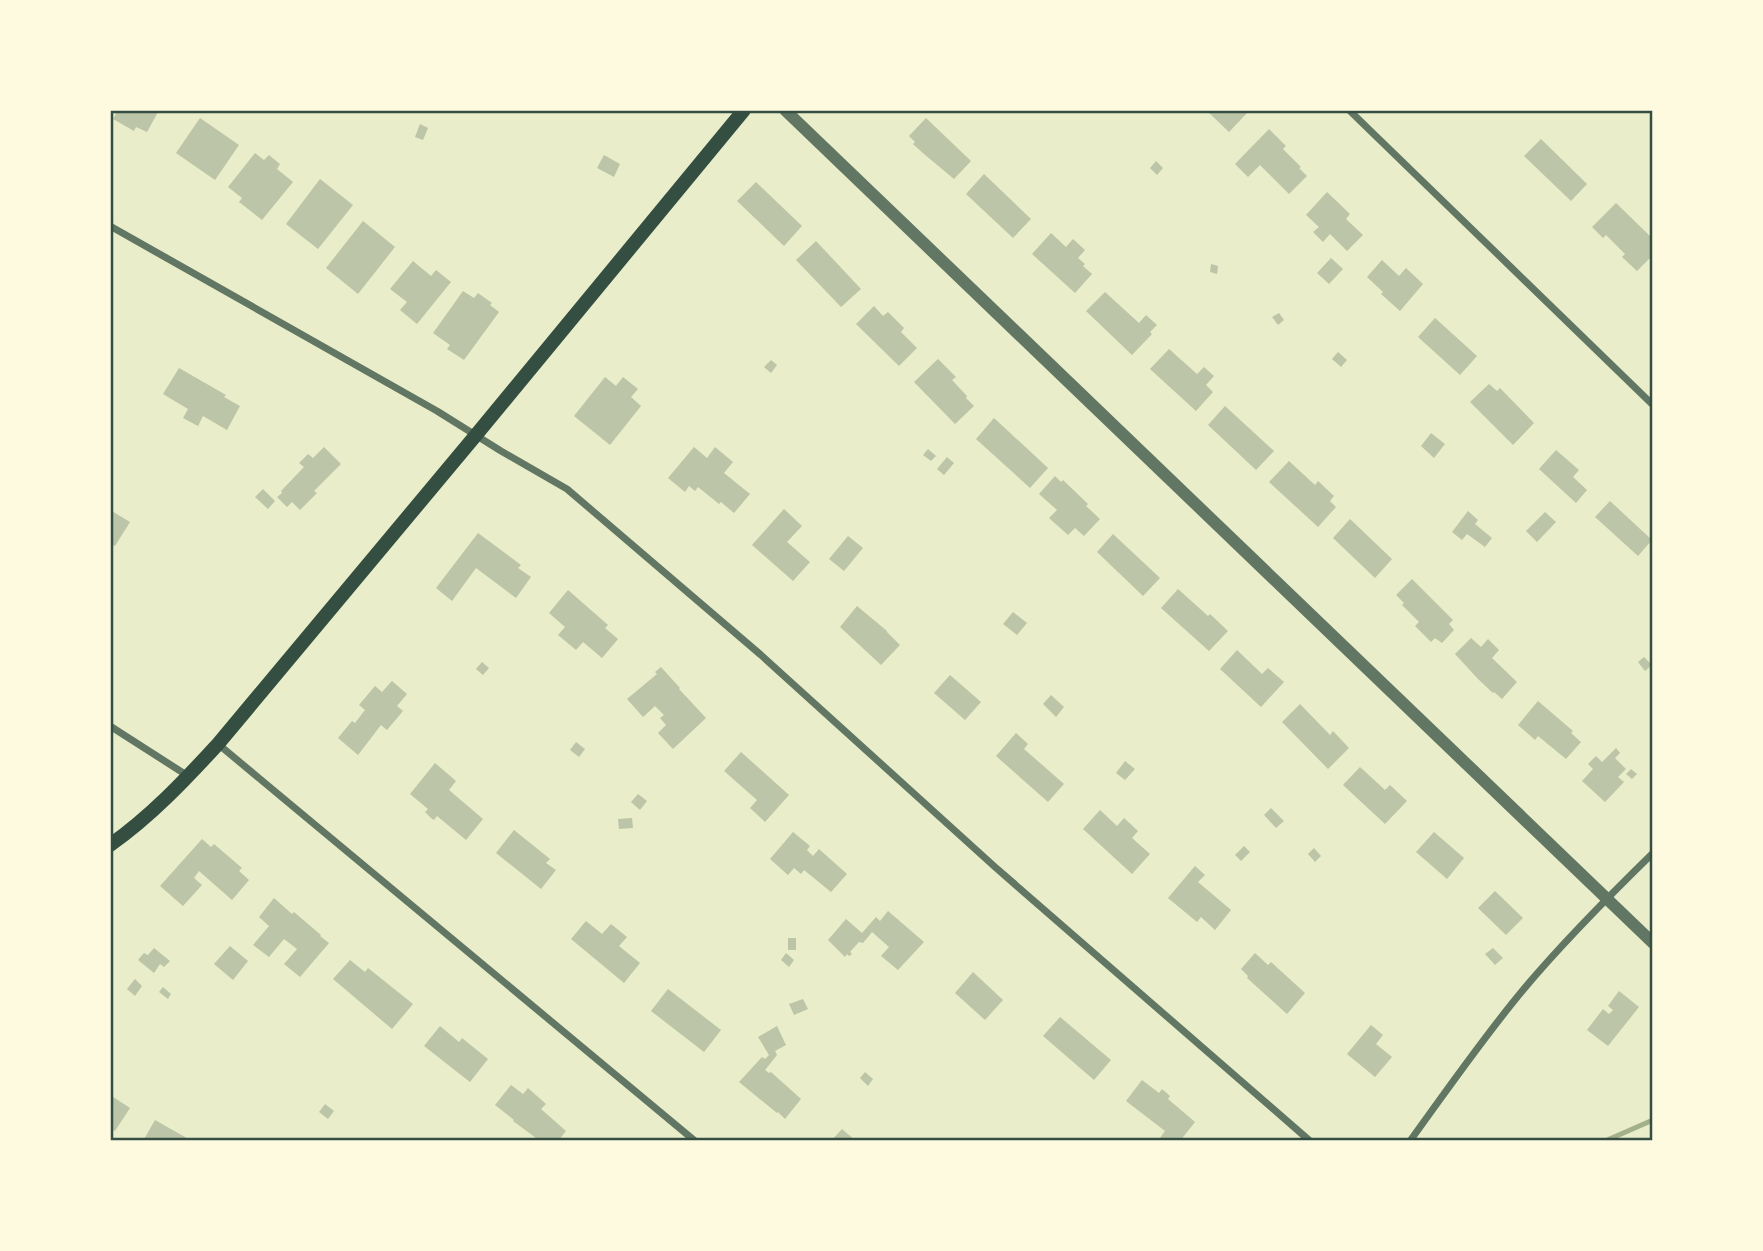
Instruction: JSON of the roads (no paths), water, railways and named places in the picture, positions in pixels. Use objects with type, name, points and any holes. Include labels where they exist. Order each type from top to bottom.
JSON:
[{"type":"main road","points":[[110,845],[188,776],[218,744],[744,110]]},
{"type":"street","points":[[785,110],[1653,943]]},
{"type":"street","points":[[1349,110],[1653,405]]},
{"type":"street","points":[[110,226],[568,489],[761,655],[995,867],[1310,1141]]},
{"type":"street","points":[[110,726],[188,776]]},
{"type":"street","points":[[218,744],[695,1141]]},
{"type":"street","points":[[1410,1141],[1523,990],[1607,898],[1653,853]]},
{"type":"waterway","points":[[1605,1141],[1653,1120]]}]
